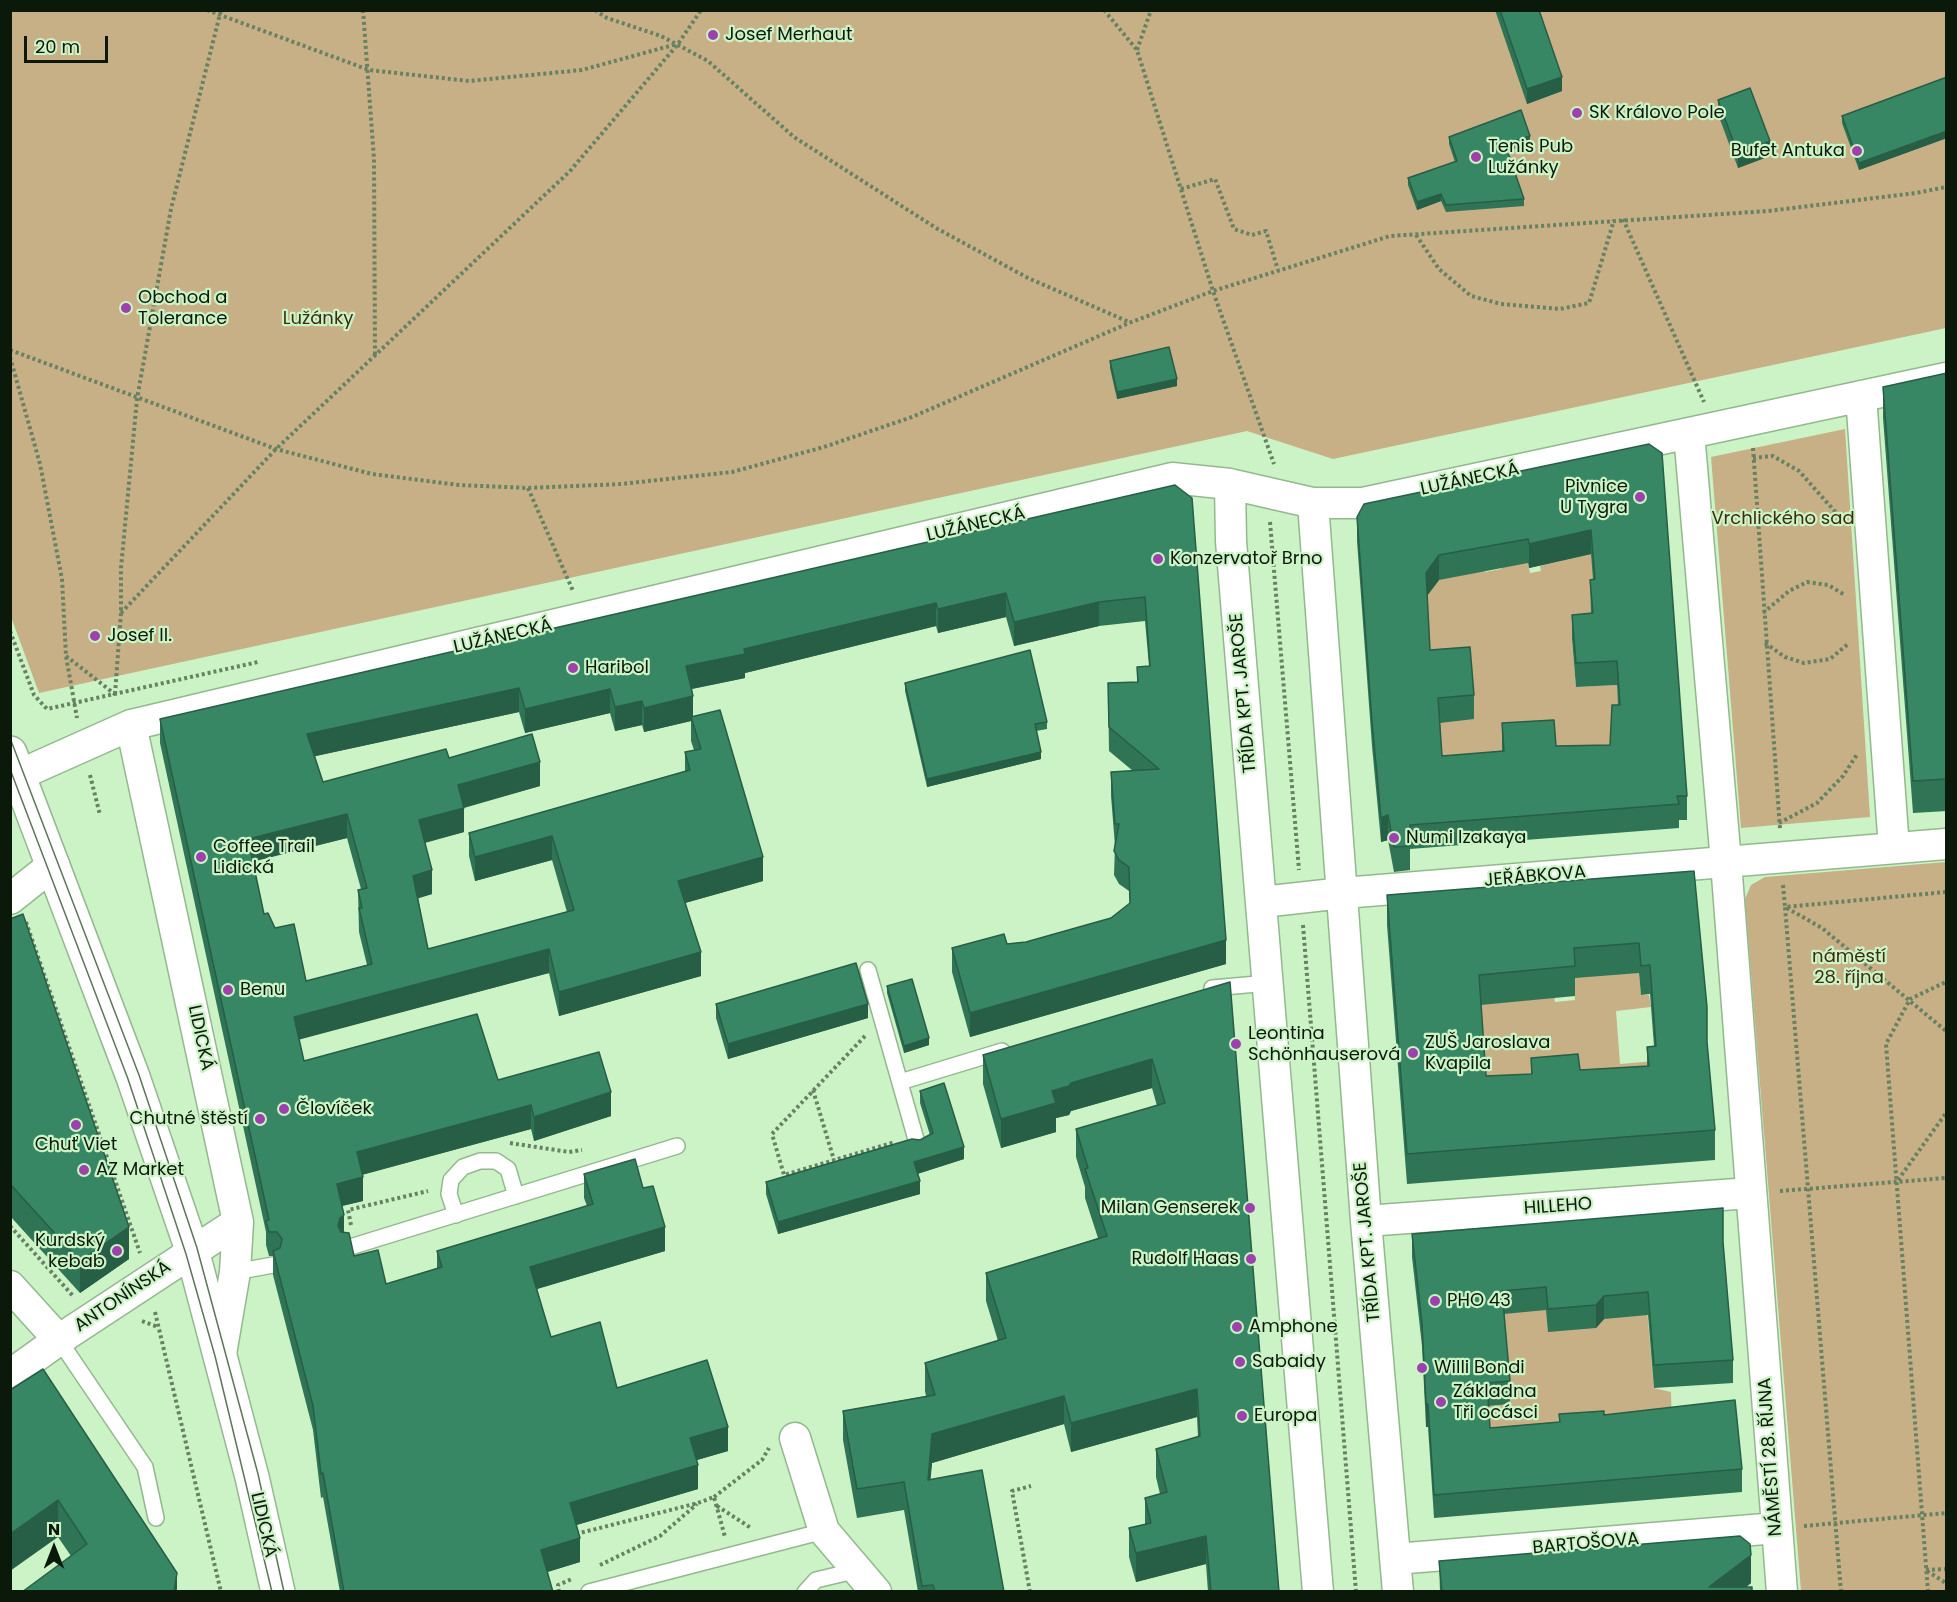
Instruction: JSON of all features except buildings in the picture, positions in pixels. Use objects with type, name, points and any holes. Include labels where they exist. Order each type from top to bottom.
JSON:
[{"type":"street","name":"LUŽÁNECKÁ","points":[[15,764],[131,725],[1172,478],[1230,484],[1313,503],[1363,503],[1947,378]]},
{"type":"street","points":[[1861,396],[1894,848]]},
{"type":"street","points":[[1689,433],[1726,862],[1947,844]]},
{"type":"street","name":"TŘÍDA KPT. JAROŠE","points":[[1230,484],[1231,541],[1318,1592]]},
{"type":"street","name":"TŘÍDA KPT. JAROŠE","points":[[1313,503],[1366,1221],[1398,1592]]},
{"type":"street","name":"LIDICKÁ","points":[[131,725],[238,1222],[235,1272],[221,1354]]},
{"type":"street","name":"LIDICKÁ","points":[[15,764],[133,1077],[192,1250],[221,1354],[278,1592]]},
{"type":"street","name":"JEŘÁBKOVA","points":[[1343,893],[1726,862]]},
{"type":"street","name":"NÁMĚSTÍ 28. ŘÍJNA","points":[[1726,862],[1782,1592]]},
{"type":"street","points":[[18,910],[54,864]]},
{"type":"street","points":[[1262,902],[1343,893]]},
{"type":"street","name":"HILLEHO","points":[[1366,1221],[1750,1193]]},
{"type":"street","name":"ANTONÍNSKÁ","points":[[10,1376],[192,1250],[238,1222]]},
{"type":"street","points":[[10,1286],[59,1340]]},
{"type":"street","points":[[784,1439],[824,1531],[867,1581]]},
{"type":"street","name":"BARTOŠOVA","points":[[1395,1559],[1777,1528]]},
{"type":"lane","points":[[868,970],[916,1140]]},
{"type":"lane","points":[[1202,991],[1269,983]]},
{"type":"lane","points":[[900,1082],[1020,1046]]},
{"type":"lane","points":[[347,1248],[677,1146]]},
{"type":"lane","points":[[456,1215],[449,1194],[451,1180],[463,1167],[480,1161],[496,1161],[508,1169],[516,1196]]},
{"type":"lane","points":[[235,1272],[273,1265]]},
{"type":"lane","points":[[59,1340],[145,1467],[156,1518]]},
{"type":"lane","points":[[589,1592],[824,1531]]},
{"type":"lane","points":[[805,1592],[816,1580],[867,1581]]},
{"type":"path","points":[[207,10],[369,70],[469,81],[582,70],[678,44]]},
{"type":"path","points":[[363,10],[374,159],[375,356]]},
{"type":"path","points":[[595,10],[606,18],[662,36],[708,61],[794,137],[936,228],[1028,278],[1130,323]]},
{"type":"path","points":[[121,613],[276,449],[570,171],[678,44],[701,10]]},
{"type":"path","points":[[1104,10],[1137,50],[1213,291],[1276,470]]},
{"type":"path","points":[[1137,50],[1151,10]]},
{"type":"path","points":[[115,694],[121,613],[121,568],[137,399],[171,209],[220,13]]},
{"type":"path","points":[[1181,189],[1215,179],[1233,229],[1252,235],[1266,231],[1279,270]]},
{"type":"path","points":[[10,350],[276,449],[372,474],[459,485],[528,488],[621,484],[732,472],[824,447],[912,417],[1130,323],[1213,291],[1390,236],[1768,211],[1916,193],[1947,186]]},
{"type":"path","points":[[1623,219],[1704,402]]},
{"type":"path","points":[[1416,234],[1439,269],[1471,296],[1501,304],[1560,309],[1589,303],[1614,220]]},
{"type":"path","points":[[10,357],[40,464],[62,579],[66,656],[74,703]]},
{"type":"path","points":[[1750,420],[1764,643],[1841,1592]]},
{"type":"path","points":[[1753,458],[1773,456],[1799,471],[1824,496],[1872,556]]},
{"type":"path","points":[[528,488],[573,592]]},
{"type":"path","points":[[1270,519],[1356,1592]]},
{"type":"path","points":[[1763,613],[1789,591],[1807,582],[1828,585],[1845,594],[1848,601]]},
{"type":"path","points":[[1764,643],[1785,657],[1804,663],[1830,659],[1848,647],[1851,639]]},
{"type":"path","points":[[66,656],[115,694],[131,725]]},
{"type":"path","points":[[1779,823],[1817,803],[1843,776],[1884,715]]},
{"type":"path","points":[[90,773],[100,816]]},
{"type":"path","points":[[1785,907],[1947,892]]},
{"type":"path","points":[[1785,907],[1822,928],[1947,1031]]},
{"type":"path","points":[[18,910],[29,930],[142,1259]]},
{"type":"path","points":[[20,938],[29,930]]},
{"type":"path","points":[[1928,1592],[1886,1044],[1910,999],[1947,982]]},
{"type":"path","points":[[882,1018],[772,1134],[784,1175],[916,1140]]},
{"type":"path","points":[[813,1090],[834,1160]]},
{"type":"path","points":[[1897,1182],[1947,1113]]},
{"type":"path","points":[[1750,1193],[1947,1178]]},
{"type":"path","points":[[10,1226],[78,1301]]},
{"type":"path","points":[[154,1311],[221,1592]]},
{"type":"path","points":[[568,1536],[714,1497],[762,1460],[784,1439]]},
{"type":"path","points":[[1030,1592],[1012,1491],[1031,1486]]},
{"type":"path","points":[[714,1497],[730,1555]]},
{"type":"path","points":[[599,1566],[660,1536],[698,1503]]},
{"type":"path","points":[[716,1505],[774,1543]]},
{"type":"path","points":[[1777,1528],[1947,1513]]},
{"type":"path","points":[[1926,1570],[1947,1569]]},
{"type":"path","points":[[1926,1570],[1947,1583]]},
{"type":"path","points":[[559,1592],[558,1585],[579,1575]]},
{"type":"green space","name":"Lužánky","points":[[11,11],[1946,11],[1946,328],[1333,459],[1247,431],[39,693],[11,617]]},
{"type":"green space","name":"Vrchlického sad","points":[[1845,429],[1870,817],[1741,828],[1711,457]]},
{"type":"green space","points":[[1608,542],[1592,619],[1572,640],[1576,687],[1617,685],[1620,729],[1612,746],[1503,748],[1505,781],[1443,784],[1430,675],[1426,594],[1438,580],[1484,568],[1485,572],[1501,569],[1501,564],[1527,559],[1530,573],[1541,571],[1540,566]]},
{"type":"green space","name":"náměstí 28. října","points":[[1946,862],[1946,1591],[1801,1591],[1745,899],[1751,885],[1765,877]]},
{"type":"green space","points":[[1573,971],[1639,973],[1641,995],[1649,995],[1651,1007],[1616,1011],[1620,1064],[1655,1061],[1656,1076],[1477,1107],[1457,1007],[1538,999],[1554,995],[1555,1002],[1575,1000]]},
{"type":"green space","points":[[1597,1304],[1647,1310],[1654,1388],[1671,1392],[1672,1429],[1487,1453],[1483,1315],[1546,1307],[1550,1332]]},
{"type":"tram line","points":[[10,738],[139,1075],[197,1248],[258,1474],[284,1592]]},
{"type":"tram line","points":[[10,769],[128,1079],[186,1254],[215,1356],[272,1592]]},
{"type":"place","name":"Josef Merhaut","points":[[713,35]]},
{"type":"place","name":"SK Královo Pole","points":[[1577,113]]},
{"type":"place","name":"Bufet Antuka","points":[[1857,151]]},
{"type":"place","name":"Tenis Pub Lužánky","points":[[1476,157]]},
{"type":"place","name":"Obchod a Tolerance","points":[[126,308]]},
{"type":"place","name":"Pivnice U Tygra","points":[[1640,497]]},
{"type":"place","name":"Konzervatoř Brno","points":[[1158,559]]},
{"type":"place","name":"Josef II.","points":[[95,636]]},
{"type":"place","name":"Haribol","points":[[573,668]]},
{"type":"place","name":"Numi Izakaya","points":[[1394,838]]},
{"type":"place","name":"Coffee Trail Lidická","points":[[201,857]]},
{"type":"place","name":"Benu","points":[[228,990]]},
{"type":"place","name":"Leontina Schönhauserová","points":[[1236,1044]]},
{"type":"place","name":"ZUŠ Jaroslava Kvapila","points":[[1413,1053]]},
{"type":"place","name":"Človíček","points":[[284,1109]]},
{"type":"place","name":"Chutné štěstí","points":[[260,1119]]},
{"type":"place","name":"Chuť Viet","points":[[76,1125]]},
{"type":"place","name":"AZ Market","points":[[84,1170]]},
{"type":"place","name":"Milan Genserek","points":[[1250,1208]]},
{"type":"place","name":"Kurdský kebab","points":[[117,1251]]},
{"type":"place","name":"Rudolf Haas","points":[[1251,1259]]},
{"type":"place","name":"PHO 43","points":[[1435,1301]]},
{"type":"place","name":"Amphone","points":[[1237,1327]]},
{"type":"place","name":"Sabaidy","points":[[1240,1362]]},
{"type":"place","name":"Willi Bondi","points":[[1422,1368]]},
{"type":"place","name":"Základna Tři ocásci","points":[[1441,1402]]},
{"type":"place","name":"Europa","points":[[1242,1416]]}]
